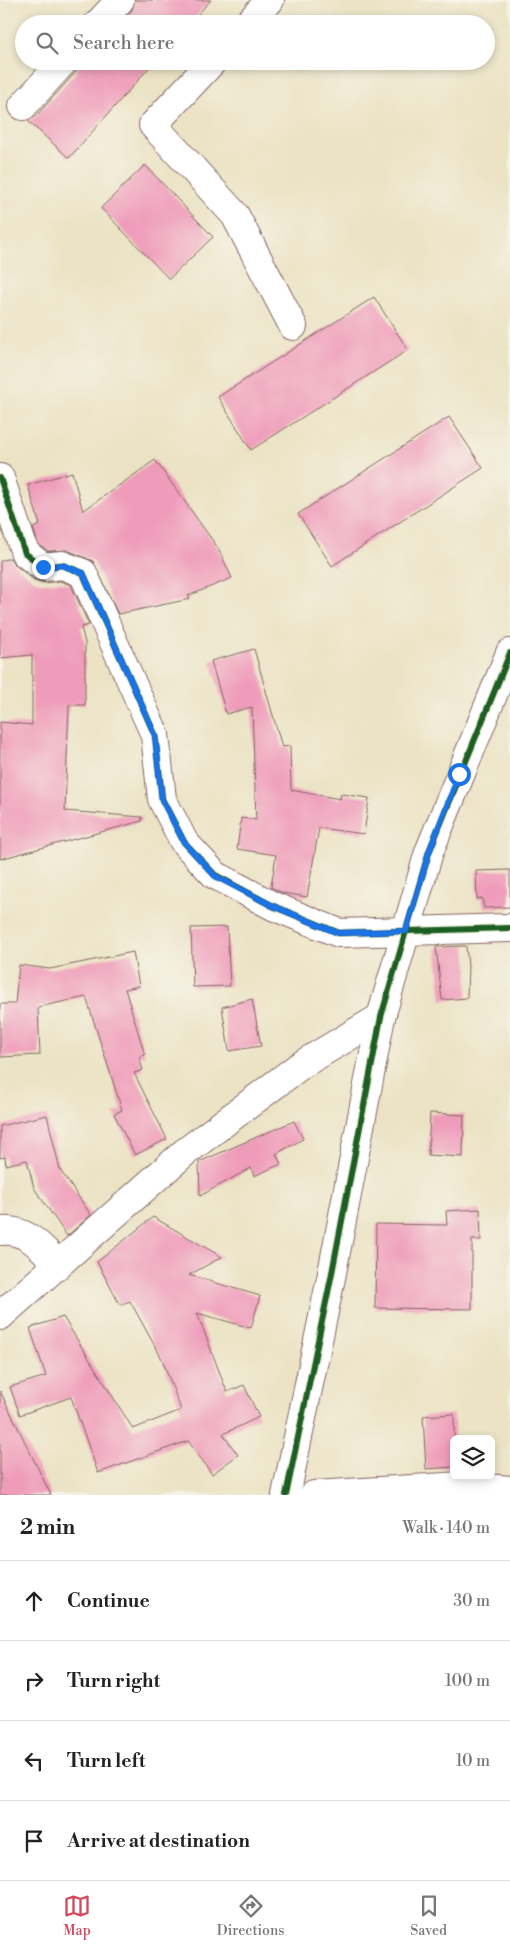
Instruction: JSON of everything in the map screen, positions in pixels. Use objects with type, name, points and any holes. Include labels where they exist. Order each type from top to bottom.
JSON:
[{"type":"street","points":[[106,15],[120,0]]},
{"type":"street","points":[[256,15],[270,0]]},
{"type":"street","points":[[23,106],[56,70]]},
{"type":"street","points":[[205,70],[154,125],[235,216],[294,326]]},
{"type":"street","points":[[0,478],[26,553],[43,567],[62,565],[83,573],[155,735],[162,800],[184,842],[215,876],[273,906],[338,933],[510,928]]},
{"type":"street","points":[[286,1495],[331,1278],[381,1017],[429,852],[510,653]]},
{"type":"street","points":[[0,1316],[184,1153],[301,1065],[381,1017]]},
{"type":"street","points":[[0,1231],[23,1234],[34,1240],[57,1264]]},
{"type":"street","points":[[314,1495],[462,1486],[510,1490]]},
{"type":"building","points":[[135,0],[211,0],[197,15],[127,15],[132,10]]},
{"type":"building","points":[[77,70],[147,70],[69,158],[28,121],[35,117]]},
{"type":"building","points":[[145,165],[213,237],[169,279],[101,208]]},
{"type":"building","points":[[374,297],[408,350],[251,450],[218,397]]},
{"type":"building","points":[[449,417],[483,468],[332,566],[298,514]]},
{"type":"building","points":[[155,460],[218,548],[232,578],[188,596],[190,599],[118,614],[93,561],[67,550],[48,551],[38,544],[33,528],[40,525],[28,485],[72,472],[83,511]]},
{"type":"building","points":[[10,558],[15,565],[34,580],[45,583],[60,581],[71,585],[89,625],[81,627],[85,643],[85,705],[69,705],[65,811],[142,817],[142,821],[0,859],[0,722],[32,725],[32,655],[0,658],[0,561]]},
{"type":"building","points":[[254,649],[282,747],[290,746],[291,790],[340,799],[341,794],[369,798],[364,834],[319,828],[307,897],[283,893],[271,887],[276,855],[237,849],[241,818],[256,820],[252,707],[226,714],[211,661]]},
{"type":"building","points":[[510,870],[510,907],[484,908],[482,898],[477,899],[476,871]]},
{"type":"building","points":[[227,927],[230,986],[193,987],[191,928]]},
{"type":"building","points":[[466,946],[468,966],[467,998],[442,1000],[436,947]]},
{"type":"building","points":[[133,952],[139,986],[125,989],[145,1055],[139,1057],[143,1070],[134,1073],[167,1139],[135,1155],[114,1114],[122,1110],[86,997],[38,1007],[40,1055],[0,1057],[0,1004],[15,1004],[19,965],[50,969]]},
{"type":"building","points":[[252,999],[261,1046],[229,1051],[222,1007]]},
{"type":"building","points":[[430,1113],[464,1115],[463,1157],[428,1155]]},
{"type":"building","points":[[47,1115],[60,1170],[91,1215],[67,1236],[34,1188],[27,1160],[6,1165],[5,1157],[0,1158],[0,1126]]},
{"type":"building","points":[[294,1121],[303,1139],[276,1154],[281,1164],[254,1176],[251,1168],[200,1196],[199,1162]]},
{"type":"building","points":[[480,1209],[481,1240],[472,1240],[472,1309],[375,1308],[376,1224],[447,1225],[446,1211]]},
{"type":"building","points":[[153,1217],[222,1257],[189,1275],[260,1296],[251,1328],[197,1313],[227,1392],[244,1385],[259,1417],[223,1434],[238,1455],[212,1474],[188,1441],[98,1473],[71,1397],[20,1415],[10,1387],[46,1376],[30,1328],[63,1317],[133,1429],[181,1410],[162,1359],[130,1301],[120,1305],[97,1262]]},
{"type":"building","points":[[0,1391],[51,1495],[0,1495]]},
{"type":"building","points":[[454,1414],[454,1435],[450,1435],[450,1467],[426,1469],[423,1416]]},
{"type":"cycle path","points":[[0,478],[25,553],[43,567],[62,565],[83,573],[155,735],[162,799],[184,842],[215,875],[273,906],[339,933],[510,928]]},
{"type":"cycle path","points":[[286,1495],[331,1278],[381,1017],[429,852],[510,653]]},
{"type":"route","points":[[43,567],[62,565],[83,573],[155,735],[162,800],[184,842],[215,876],[273,906],[338,933],[406,931],[429,852],[459,774]]}]
